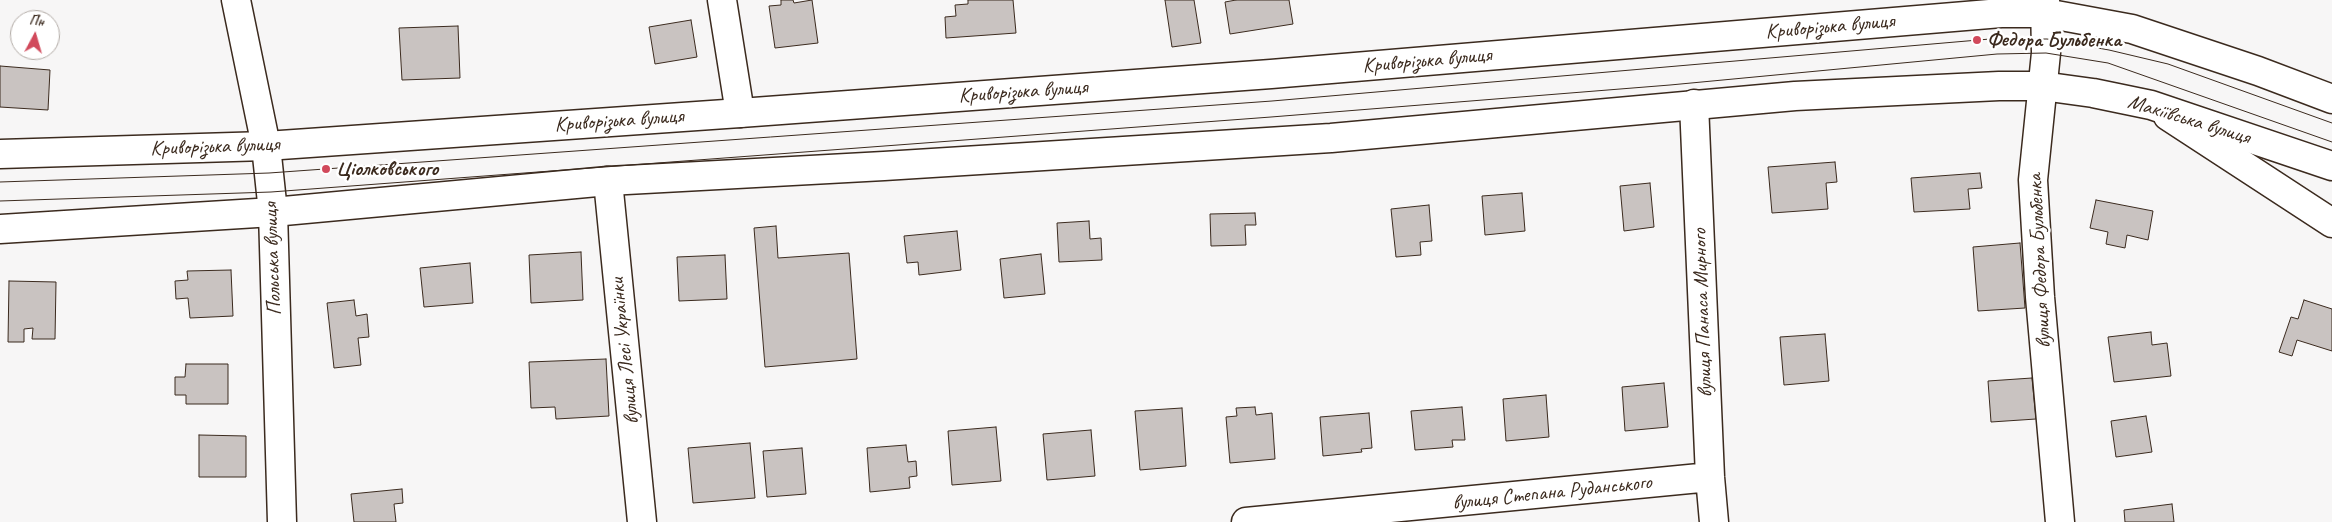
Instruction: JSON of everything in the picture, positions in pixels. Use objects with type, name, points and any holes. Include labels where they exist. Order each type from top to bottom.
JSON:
[{"type":"main road","name":"Польська вулиця","points":[[236,0],[266,146],[273,212],[282,522]]},
{"type":"main road","points":[[722,0],[740,112]]},
{"type":"main road","name":"Криворізька вулиця","points":[[0,154],[266,146],[1271,74],[2000,13],[2045,6]]},
{"type":"main road","points":[[2045,6],[2132,29],[2258,71],[2332,99]]},
{"type":"main road","name":"вулиця Федора Бульбенка","points":[[2045,6],[2047,39],[2033,180],[2040,297],[2060,522]]},
{"type":"main road","points":[[0,229],[273,212],[608,180],[884,166],[1331,138],[1694,104],[1941,88],[2042,86]]},
{"type":"main road","name":"Макіївська вулиця","points":[[2042,86],[2151,105],[2332,166]]},
{"type":"main road","name":"вулиця Панаса Мирного","points":[[1694,104],[1710,477],[1714,522]]},
{"type":"main road","points":[[2151,105],[2332,223]]},
{"type":"main road","name":"вулиця Лесі Українки","points":[[608,180],[642,522]]},
{"type":"main road","name":"вулиця Степана Руданського","points":[[1246,522],[1347,518],[1710,477]]},
{"type":"building","points":[[781,0],[793,0],[794,3],[812,0],[818,43],[775,48],[769,6],[781,5]]},
{"type":"building","points":[[968,0],[1013,0],[1016,33],[946,38],[945,17],[956,16],[955,5],[968,4]]},
{"type":"building","points":[[1165,0],[1194,0],[1201,43],[1172,47]]},
{"type":"building","points":[[1236,0],[1289,0],[1293,24],[1230,34],[1225,2]]},
{"type":"building","points":[[691,20],[697,57],[655,64],[649,27]]},
{"type":"building","points":[[458,26],[460,78],[402,80],[399,28]]},
{"type":"building","points":[[0,66],[50,70],[48,110],[0,107]]},
{"type":"building","points":[[1835,162],[1837,182],[1826,183],[1828,209],[1772,213],[1768,167]]},
{"type":"building","points":[[1980,173],[1982,188],[1968,189],[1970,209],[1914,212],[1911,178]]},
{"type":"building","points":[[1650,183],[1654,227],[1624,231],[1620,186]]},
{"type":"building","points":[[1522,193],[1525,231],[1485,235],[1482,196]]},
{"type":"building","points":[[2096,200],[2153,211],[2148,240],[2127,235],[2125,248],[2106,244],[2108,232],[2090,228]]},
{"type":"building","points":[[1429,205],[1432,241],[1420,242],[1421,255],[1396,257],[1391,209]]},
{"type":"building","points":[[1255,213],[1256,225],[1245,225],[1246,245],[1211,246],[1210,214]]},
{"type":"building","points":[[1089,221],[1090,239],[1101,238],[1102,260],[1059,262],[1057,223]]},
{"type":"building","points":[[776,226],[778,258],[849,253],[857,359],[765,367],[754,228]]},
{"type":"building","points":[[957,231],[961,270],[919,275],[918,262],[907,263],[904,236]]},
{"type":"building","points":[[2020,243],[2025,308],[1978,311],[1973,247]]},
{"type":"building","points":[[581,252],[583,300],[531,303],[529,255]]},
{"type":"building","points":[[1041,254],[1045,294],[1004,298],[1000,259]]},
{"type":"building","points":[[725,255],[727,299],[679,301],[677,257]]},
{"type":"building","points":[[470,263],[473,303],[424,307],[420,268]]},
{"type":"building","points":[[231,270],[233,316],[190,318],[188,298],[176,299],[175,281],[188,280],[187,271]]},
{"type":"building","points":[[9,281],[56,282],[55,339],[32,339],[33,328],[24,329],[24,342],[8,342]]},
{"type":"building","points":[[354,300],[356,316],[367,314],[369,337],[358,338],[361,365],[334,368],[327,303]]},
{"type":"building","points":[[2304,300],[2332,309],[2332,351],[2297,340],[2292,356],[2279,352],[2291,317],[2298,319]]},
{"type":"building","points":[[2151,332],[2152,345],[2167,343],[2171,376],[2114,382],[2108,337]]},
{"type":"building","points":[[1825,334],[1829,381],[1784,385],[1780,337]]},
{"type":"building","points":[[606,359],[609,416],[556,419],[555,407],[531,408],[529,362]]},
{"type":"building","points":[[186,364],[228,364],[228,404],[186,404],[186,395],[175,395],[175,377],[185,377]]},
{"type":"building","points":[[2032,378],[2036,419],[1991,422],[1988,381]]},
{"type":"building","points":[[1664,383],[1668,427],[1625,431],[1622,387]]},
{"type":"building","points":[[1546,395],[1549,437],[1506,441],[1503,399]]},
{"type":"building","points":[[1255,407],[1256,415],[1272,413],[1275,459],[1230,463],[1226,417],[1237,416],[1236,408]]},
{"type":"building","points":[[1462,407],[1465,440],[1452,440],[1453,447],[1415,450],[1411,411]]},
{"type":"building","points":[[1182,408],[1186,466],[1140,470],[1135,411]]},
{"type":"building","points":[[1369,413],[1372,448],[1361,449],[1362,452],[1323,456],[1320,417]]},
{"type":"building","points":[[2146,416],[2152,452],[2116,457],[2111,421]]},
{"type":"building","points":[[996,427],[1001,481],[952,485],[948,431]]},
{"type":"building","points":[[1091,430],[1095,476],[1047,480],[1043,434]]},
{"type":"building","points":[[199,435],[246,436],[246,477],[199,477]]},
{"type":"building","points":[[750,443],[755,498],[693,503],[688,448]]},
{"type":"building","points":[[906,445],[908,462],[916,461],[917,476],[909,477],[910,488],[870,492],[867,448]]},
{"type":"building","points":[[802,448],[806,494],[767,497],[763,451]]},
{"type":"building","points":[[402,489],[403,503],[394,504],[396,522],[354,522],[351,494]]},
{"type":"building","points":[[2172,504],[2174,522],[2125,522],[2124,510]]},
{"type":"tram line","points":[[0,182],[269,173],[1272,101],[1990,39],[2047,39],[2109,50],[2168,64],[2332,123]]},
{"type":"tram line","points":[[0,201],[271,192],[1271,117],[1670,85],[1997,54],[2046,53],[2108,63],[2332,142]]},
{"type":"place","name":"Федора Бульбенка","points":[[1977,40]]},
{"type":"place","name":"Ціолковського","points":[[326,169]]}]
